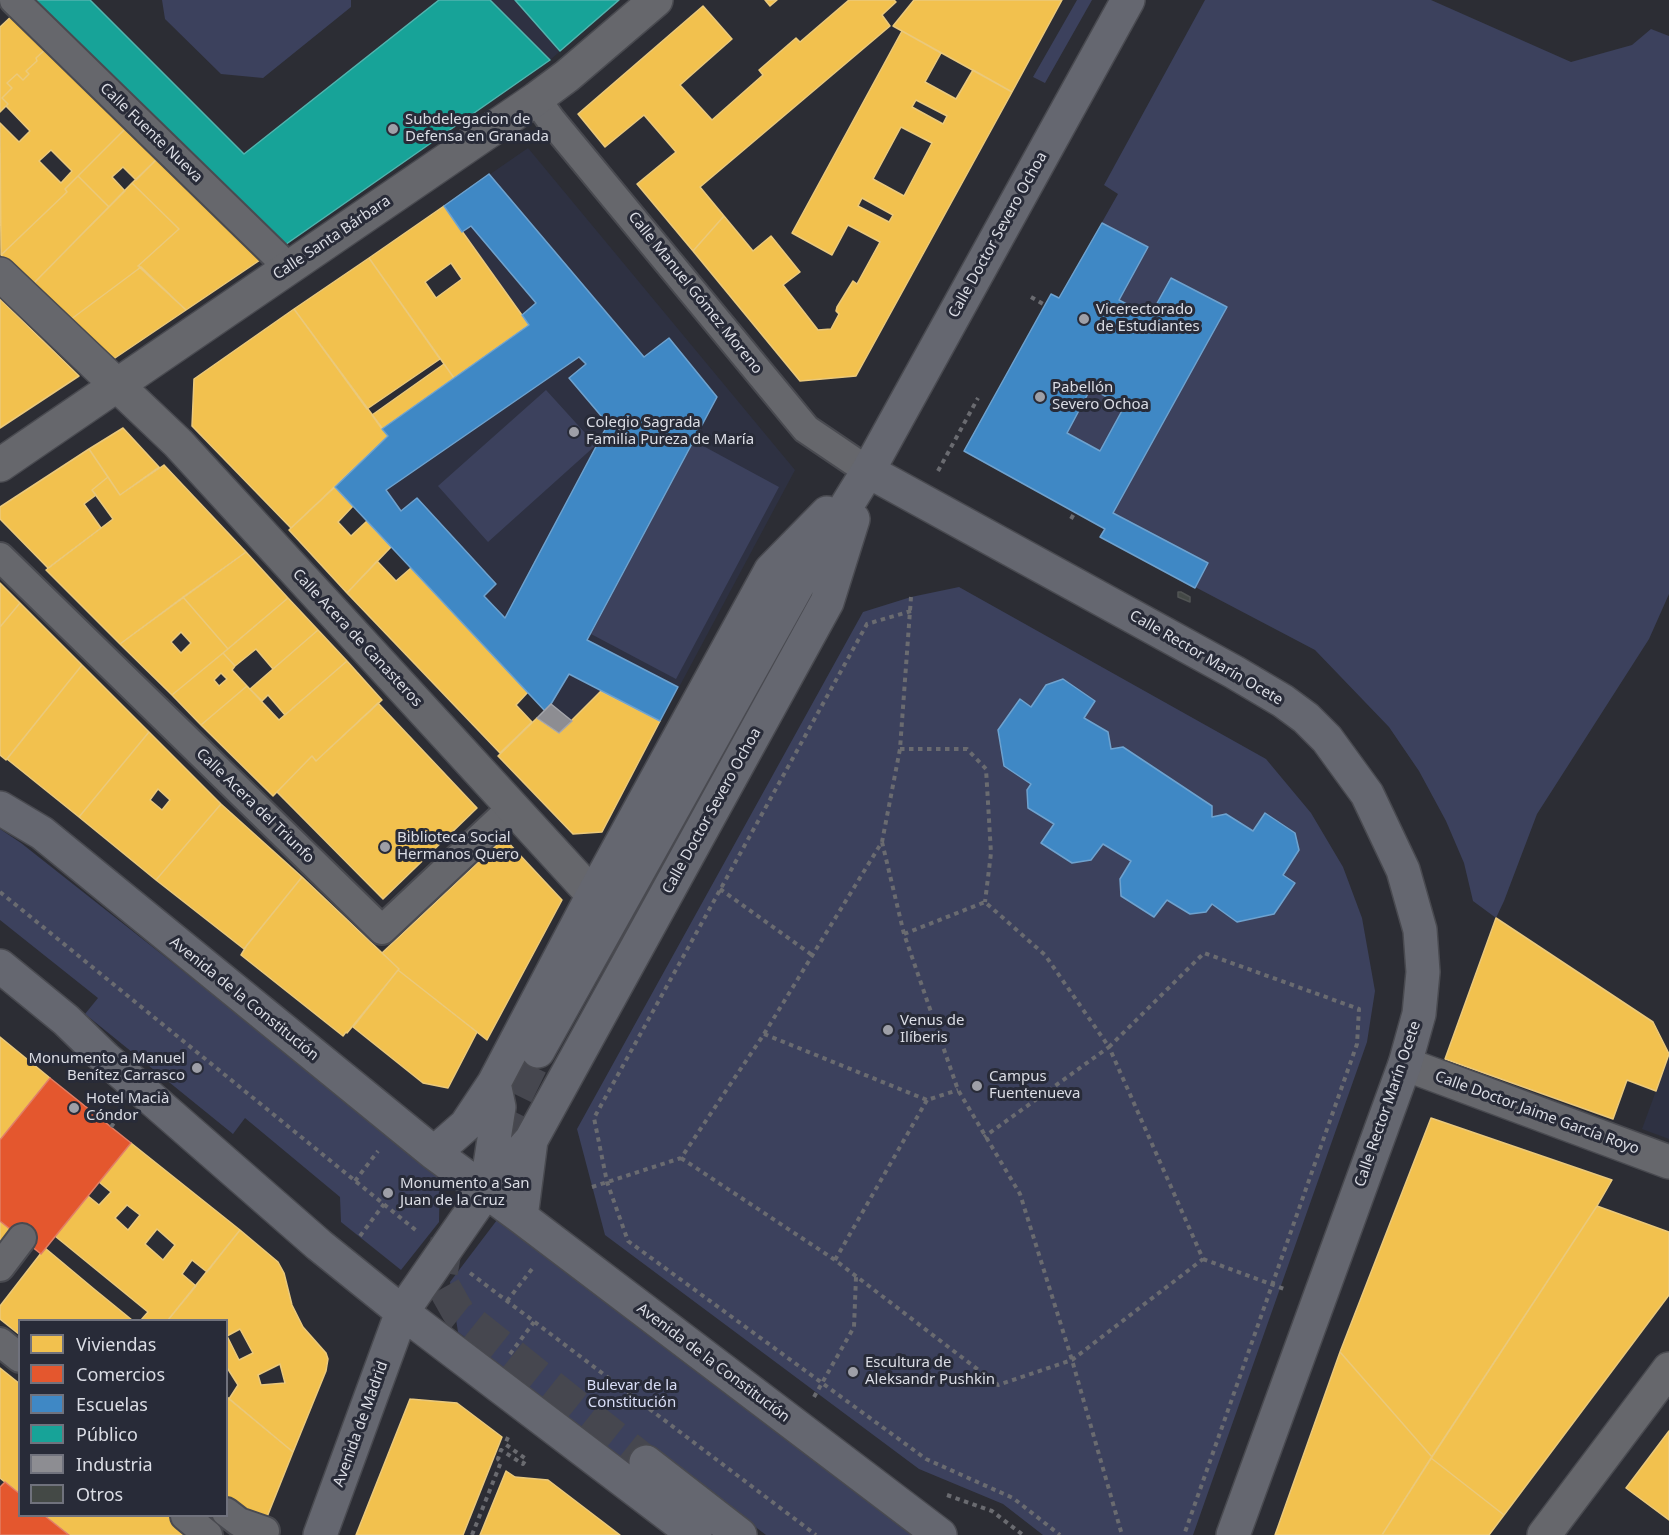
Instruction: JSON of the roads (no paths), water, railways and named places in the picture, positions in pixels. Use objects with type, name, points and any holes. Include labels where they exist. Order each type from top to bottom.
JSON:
[{"type":"main road","name":"Calle Doctor Severo Ochoa","points":[[538,1051],[799,584],[868,471],[1128,0]]},
{"type":"main road","name":"Calle Doctor Severo Ochoa","points":[[434,1153],[466,1125],[494,1083],[593,895],[771,570],[868,471]]},
{"type":"main road","name":"Calle Doctor Severo Ochoa","points":[[486,1191],[531,1140],[827,602],[868,471]]},
{"type":"main road","name":"Calle Rector Marín Ocete","points":[[868,471],[1234,672],[1306,718],[1327,739],[1347,765],[1378,815],[1403,870],[1420,930],[1423,972],[1419,1014],[1405,1064],[1233,1535]]},
{"type":"main road","name":"Avenida de la Constitución","points":[[0,808],[42,833],[434,1153],[521,1216],[940,1535]]},
{"type":"main road","points":[[0,966],[66,1020],[105,1058],[319,1245],[402,1312],[695,1535]]},
{"type":"main road","points":[[402,1312],[486,1191],[500,1107],[494,1083]]},
{"type":"main road","name":"Calle Doctor Severo Ochoa","points":[[521,1216],[531,1140]]},
{"type":"main road","name":"Avenida de Madrid","points":[[320,1535],[402,1312]]},
{"type":"main road","points":[[646,1462],[740,1535]]},
{"type":"street","points":[[0,6],[6,0]]},
{"type":"street","name":"Calle Fuente Nueva","points":[[14,0],[288,267]]},
{"type":"street","name":"Calle Santa Bárbara","points":[[0,465],[536,99],[567,76],[656,0]]},
{"type":"street","name":"Calle Manuel Gómez Moreno","points":[[536,99],[806,429],[868,471]]},
{"type":"street","name":"Calle Acera de Canasteros","points":[[0,274],[118,384],[177,443],[593,895]]},
{"type":"street","name":"Calle Acera del Triunfo","points":[[0,557],[382,930],[513,807]]},
{"type":"street","name":"Calle Doctor Jaime García Royo","points":[[1405,1064],[1669,1162]]},
{"type":"street","points":[[0,1267],[22,1239]]},
{"type":"street","points":[[0,1342],[18,1356]]},
{"type":"street","points":[[1544,1535],[1669,1369]]},
{"type":"street","points":[[228,1514],[239,1522],[266,1531]]},
{"type":"street","points":[[186,1517],[208,1535]]},
{"type":"tunnel","points":[[495,1139],[538,1051]]},
{"type":"tunnel","points":[[447,1240],[440,1280],[458,1312],[646,1462]]},
{"type":"place","name":"Subdelegacion de Defensa en Granada","points":[[393,129]]},
{"type":"place","name":"Vicerectorado de Estudiantes","points":[[1084,319]]},
{"type":"place","name":"Pabellón Severo Ochoa","points":[[1040,397]]},
{"type":"place","name":"Colegio Sagrada Familia Pureza de María","points":[[574,432]]},
{"type":"place","name":"Biblioteca Social Hermanos Quero","points":[[385,847]]},
{"type":"place","name":"Venus de Ilíberis","points":[[888,1030]]},
{"type":"place","name":"Monumento a Manuel Benítez Carrasco","points":[[197,1068]]},
{"type":"place","name":"Campus Fuentenueva","points":[[977,1086]]},
{"type":"place","name":"Hotel Macià Cóndor","points":[[74,1108]]},
{"type":"place","name":"Monumento a San Juan de la Cruz","points":[[388,1193]]},
{"type":"place","name":"Escultura de Aleksandr Pushkin","points":[[853,1372]]},
{"type":"park label","name":"Bulevar de la Constitución","points":[[632,1394]]}]
